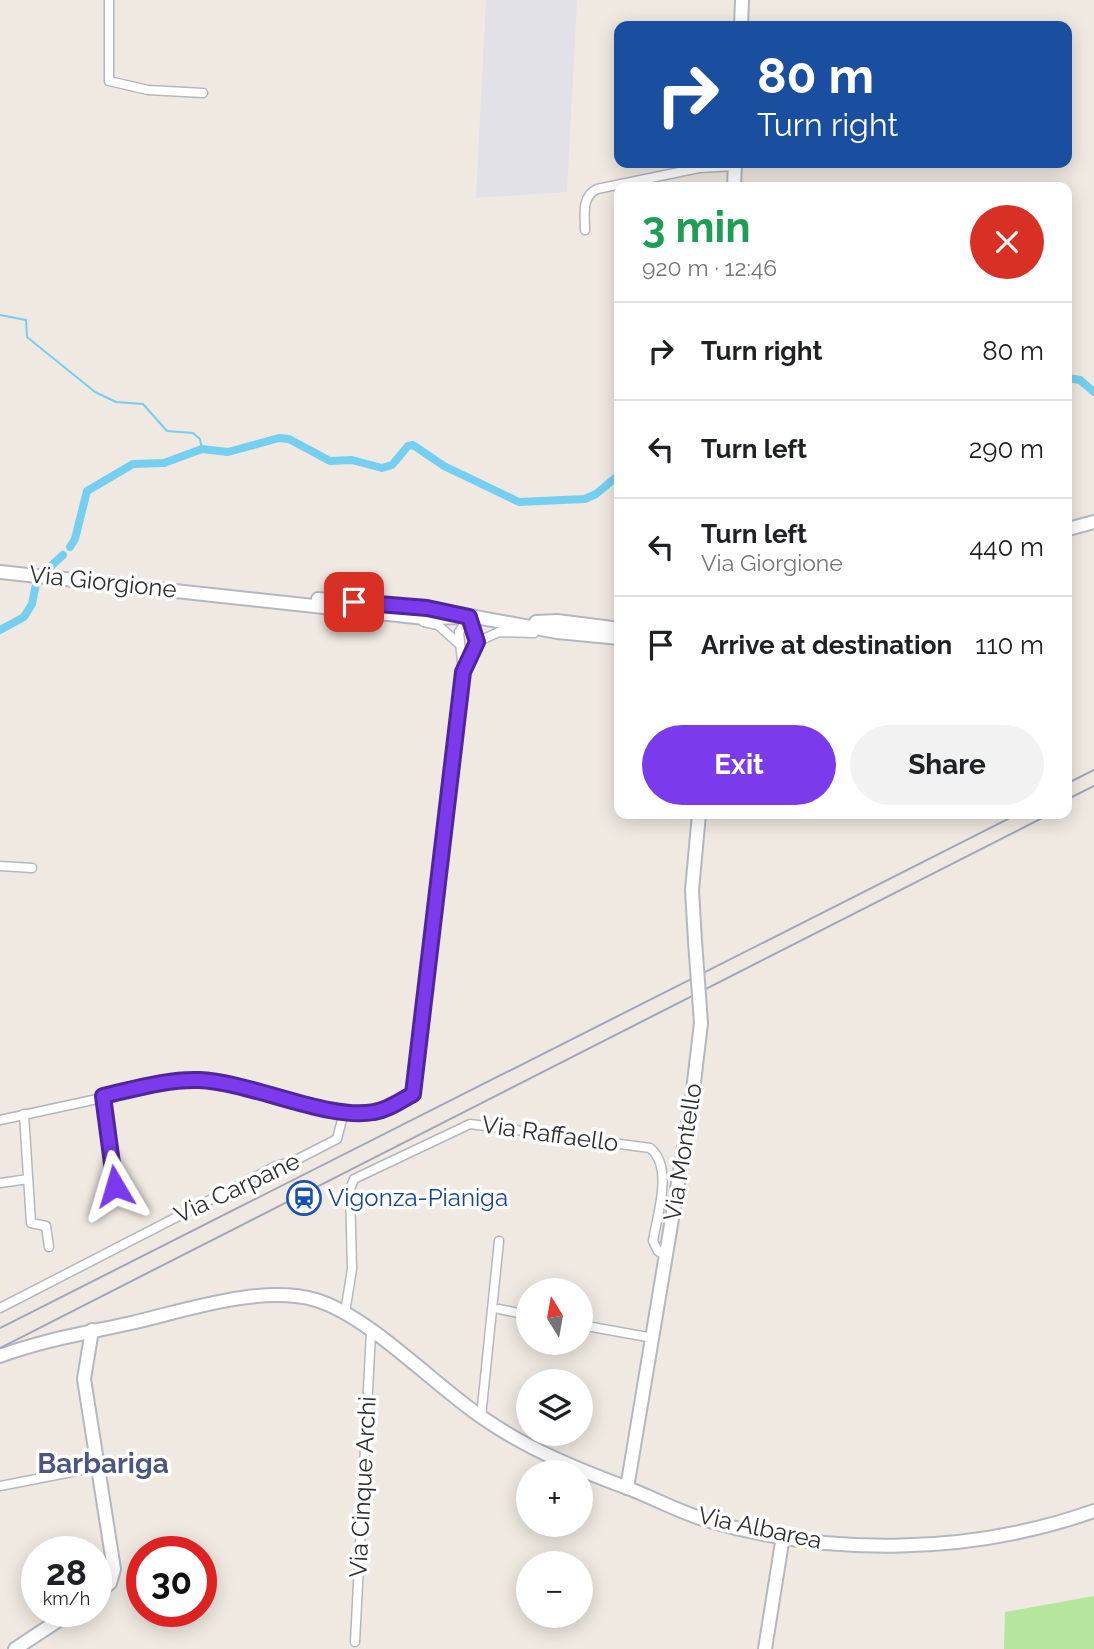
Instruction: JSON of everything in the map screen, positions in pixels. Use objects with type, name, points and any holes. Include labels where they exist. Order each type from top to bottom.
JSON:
[{"type":"street","points":[[109,0],[109,81],[148,90],[203,93]]},
{"type":"street","points":[[741,21],[742,0]]},
{"type":"street","points":[[631,182],[699,168]]},
{"type":"street","points":[[585,230],[586,199],[589,193],[614,186]]},
{"type":"street","points":[[1072,528],[1094,522]]},
{"type":"street","name":"Via Giorgione","points":[[2,571],[425,618],[469,617]]},
{"type":"street","name":"Via Giorgione","points":[[200,593],[407,606],[520,623],[557,632],[614,637]]},
{"type":"street","name":"Via Giorgione","points":[[300,605],[326,612],[438,625],[458,643]]},
{"type":"street","points":[[469,617],[477,642]]},
{"type":"street","points":[[0,1120],[168,1082],[200,1080],[233,1084],[344,1112],[375,1112],[413,1094],[463,672],[459,632],[469,617]]},
{"type":"street","name":"Via Giorgione","points":[[520,623],[557,621],[614,628]]},
{"type":"street","points":[[463,672],[477,642],[499,632],[557,632]]},
{"type":"street","name":"Via Montello","points":[[627,1488],[695,1083],[701,1023],[692,890],[699,819]]},
{"type":"street","points":[[0,866],[32,869]]},
{"type":"street","points":[[103,1096],[115,1186],[112,1195]]},
{"type":"street","name":"Via Carpane","points":[[0,1308],[275,1166],[294,1161],[337,1139],[341,1135],[344,1112]]},
{"type":"street","points":[[24,1114],[31,1224],[46,1226],[49,1247]]},
{"type":"street","name":"Via Raffaello","points":[[345,1313],[352,1269],[350,1189],[354,1179],[470,1124],[650,1149],[657,1154],[662,1169],[653,1241],[657,1251],[666,1256]]},
{"type":"street","points":[[0,1183],[29,1180]]},
{"type":"street","points":[[481,1417],[499,1241]]},
{"type":"street","name":"Via Albarea","points":[[0,1356],[92,1331],[214,1303],[273,1297],[313,1299],[345,1313],[481,1417],[541,1453],[703,1519],[783,1536],[848,1544],[943,1543],[1002,1534],[1094,1511]]},
{"type":"street","points":[[499,1309],[516,1313]]},
{"type":"street","points":[[593,1327],[653,1338]]},
{"type":"street","points":[[92,1331],[83,1379],[109,1536]]},
{"type":"street","name":"Via Cinque Archi","points":[[355,1642],[371,1332]]},
{"type":"street","points":[[0,1486],[87,1469]]},
{"type":"street","points":[[765,1649],[783,1536]]},
{"type":"street","points":[[112,1557],[112,1576]]},
{"type":"street","points":[[15,1649],[48,1627]]},
{"type":"shaded area","points":[[486,0],[577,0],[567,192],[476,198]]},
{"type":"green space","points":[[1094,1596],[1094,1649],[1004,1649],[1005,1612]]},
{"type":"waterway","points":[[0,315],[26,320],[27,337],[95,392],[116,402],[143,404],[167,431],[193,433],[200,439],[202,449]]},
{"type":"waterway","points":[[1072,379],[1080,380],[1094,392]]},
{"type":"waterway","points":[[70,547],[75,539],[87,491],[133,464],[164,463],[202,449],[228,452],[279,438],[289,439],[330,461],[352,460],[382,468],[392,465],[408,446],[413,445],[444,466],[519,502],[585,499],[596,494],[614,479]]},
{"type":"waterway","points":[[0,630],[24,617],[32,604],[37,579],[63,555]]},
{"type":"railway","points":[[1072,781],[1094,770]]},
{"type":"railway","points":[[1072,797],[1094,786]]},
{"type":"railway","points":[[0,1328],[1008,819]]},
{"type":"railway","points":[[0,1348],[1040,819]]},
{"type":"place","name":"Vigonza-Pianiga","points":[[304,1198]]},
{"type":"district","name":"Barbariga","points":[[103,1463]]},
{"type":"route","points":[[115,1186],[103,1096],[168,1082],[200,1080],[233,1084],[337,1111],[361,1114],[389,1108],[413,1094],[463,672],[477,642],[469,617],[427,608],[354,602]]}]
